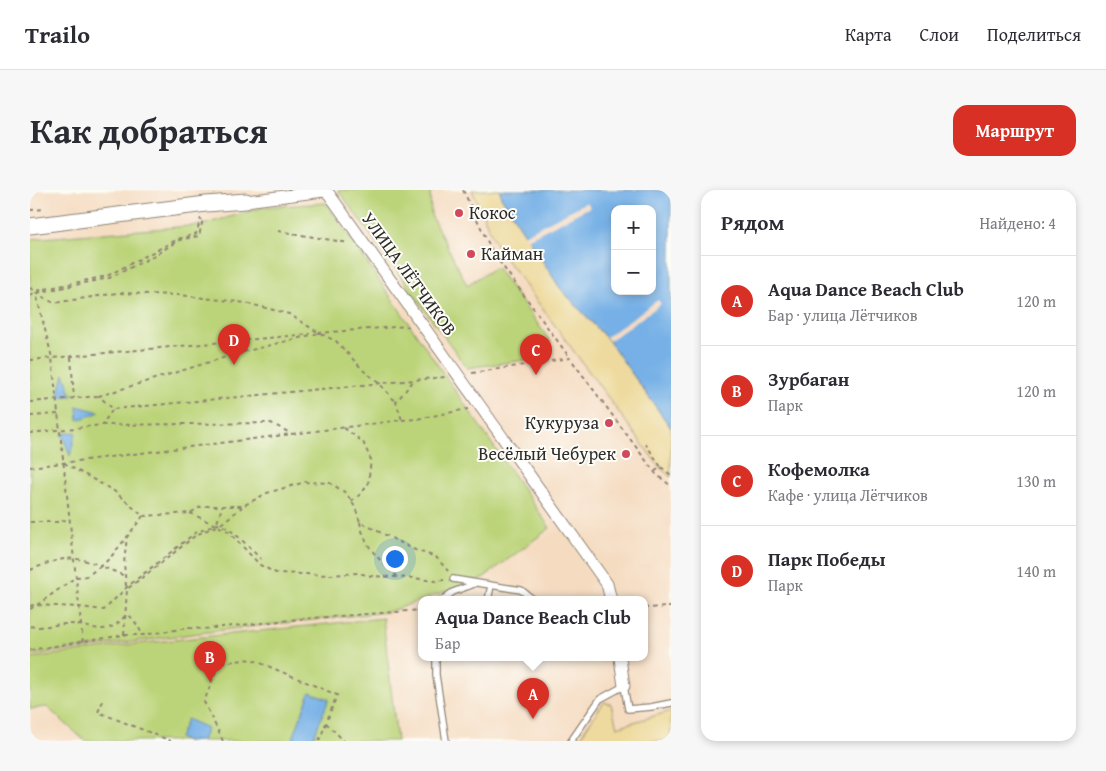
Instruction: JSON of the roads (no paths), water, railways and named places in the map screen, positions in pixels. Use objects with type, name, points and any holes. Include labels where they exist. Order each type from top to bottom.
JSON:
[{"type":"main road","name":"УЛИЦА ЛЁТЧИКОВ","points":[[30,226],[205,204],[246,202]]},
{"type":"street","name":"УЛИЦА ЛЁТЧИКОВ","points":[[246,202],[324,190],[329,194],[607,584],[610,596]]},
{"type":"street","points":[[620,661],[624,686]]},
{"type":"lane","points":[[453,579],[521,590],[529,596]]},
{"type":"lane","points":[[448,596],[453,592],[476,584]]},
{"type":"lane","points":[[489,596],[491,586]]},
{"type":"lane","points":[[436,661],[436,675],[446,741]]},
{"type":"lane","points":[[571,741],[600,699],[624,686],[628,709],[671,703]]},
{"type":"water","points":[[500,190],[671,190],[671,428],[608,340],[560,288],[501,197]]},
{"type":"water","points":[[64,374],[72,396],[58,397]]},
{"type":"water","points":[[77,406],[100,412],[78,420]]},
{"type":"water","points":[[76,432],[70,456],[62,434]]},
{"type":"water","points":[[310,692],[329,699],[312,741],[301,741],[293,738]]},
{"type":"water","points":[[187,719],[207,728],[202,741],[185,741],[179,738]]},
{"type":"place","name":"Кокос","points":[[459,213]]},
{"type":"place","name":"Кайман","points":[[471,254]]},
{"type":"place","name":"Парк Победы","points":[[234,365]]},
{"type":"place","name":"Кофемолка","points":[[536,375]]},
{"type":"place","name":"Кукуруза","points":[[609,423]]},
{"type":"place","name":"Весёлый Чебурек","points":[[626,454]]},
{"type":"place","name":"Зурбаган","points":[[210,682]]},
{"type":"place","name":"Aqua Dance Beach Club","points":[[533,719]]}]
